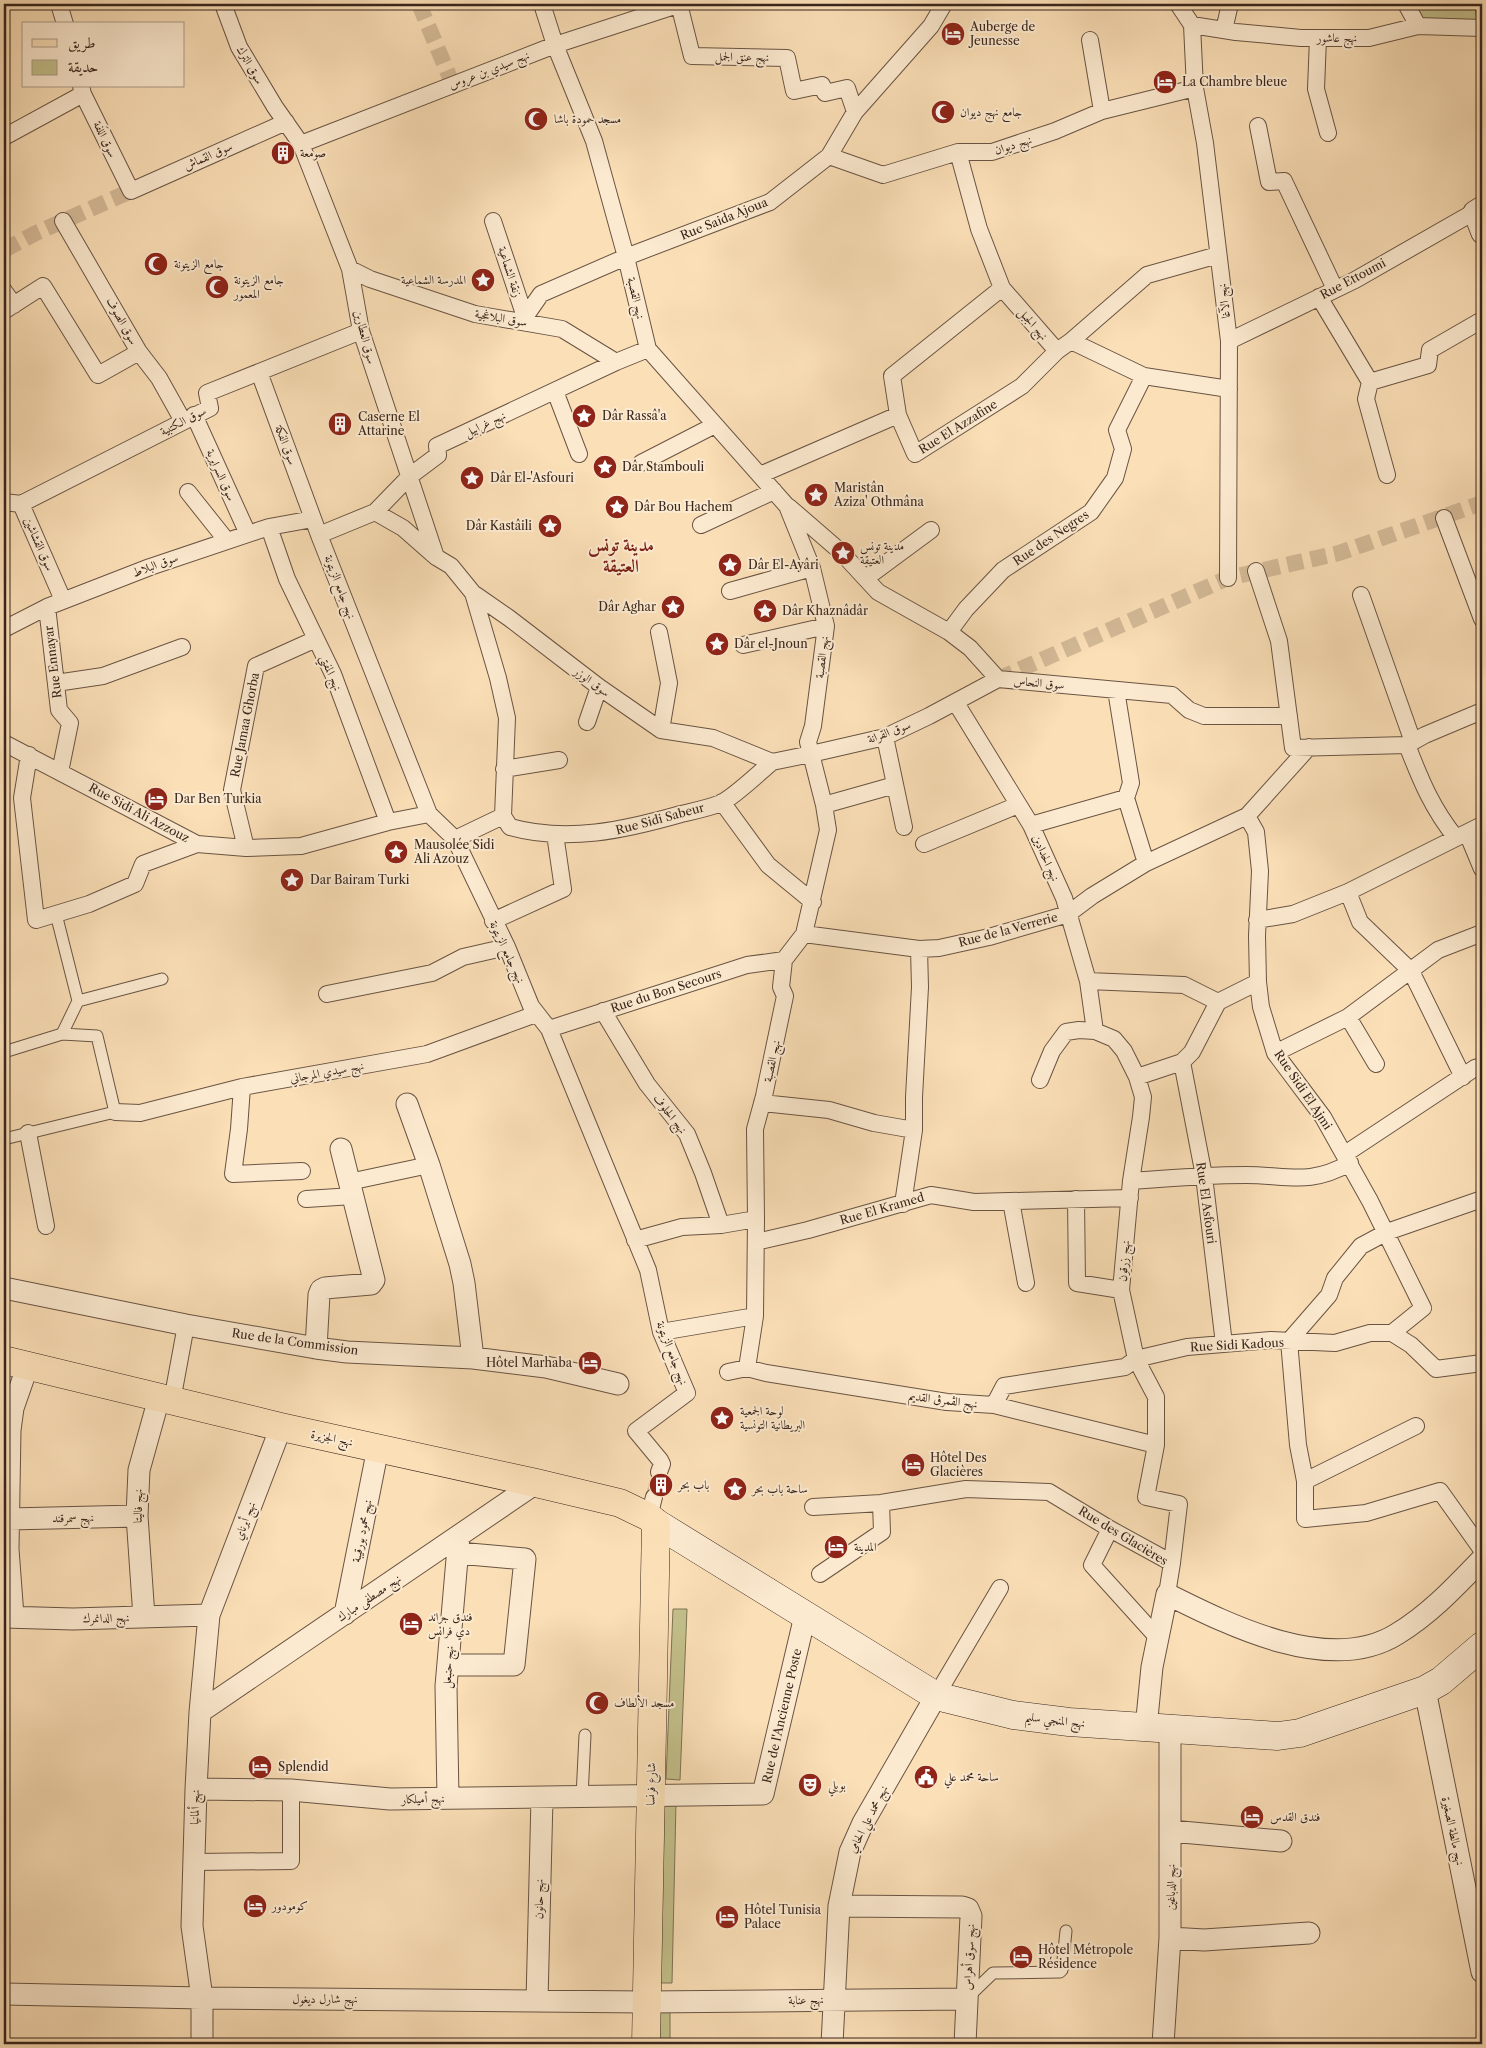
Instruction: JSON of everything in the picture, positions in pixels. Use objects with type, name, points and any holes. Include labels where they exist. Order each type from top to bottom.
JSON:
[{"type":"main road","name":"نهج الجزيرة","points":[[16,1363],[281,1427],[536,1482],[653,1512]]},
{"type":"main road","name":"نهج المنجي سليم","points":[[653,1512],[805,1616],[936,1696],[1013,1715],[1068,1722],[1263,1736],[1300,1733],[1425,1690],[1440,1681],[1482,1646]]},
{"type":"main road","name":"شارع فرنسا","points":[[646,2044],[653,1512]]},
{"type":"street","points":[[59,4],[64,22]]},
{"type":"street","name":"سوق الترك","points":[[223,4],[239,47],[286,122]]},
{"type":"street","name":"نهج القصبة","points":[[542,4],[555,45],[594,141],[626,257],[648,349],[787,506],[812,568],[826,626],[813,726],[808,742],[824,805],[828,830],[813,902],[804,934],[784,960],[780,987],[786,996],[755,1129],[755,1316],[747,1368]]},
{"type":"street","name":"نهج سيدي بن عروس","points":[[301,144],[452,81],[680,4]]},
{"type":"street","name":"نهج عنق الجمل","points":[[680,4],[692,56],[787,58],[794,91],[822,85],[825,93],[847,88],[855,112]]},
{"type":"street","name":"Rue Saida Ajoua","points":[[526,320],[541,294],[626,257],[770,202],[829,156],[855,112],[931,26],[944,4]]},
{"type":"street","points":[[1178,4],[1192,25]]},
{"type":"street","points":[[1224,30],[1230,4]]},
{"type":"street","points":[[1406,4],[1418,26]]},
{"type":"street","name":"نهج عاشور","points":[[1192,25],[1224,30],[1318,38],[1369,38],[1418,26],[1482,28]]},
{"type":"street","name":"نهج الآغا","points":[[1192,25],[1195,88],[1205,143],[1229,341],[1228,578]]},
{"type":"street","points":[[1318,38],[1316,89],[1328,133]]},
{"type":"street","points":[[1090,40],[1102,112]]},
{"type":"street","name":"نهج ديوان","points":[[829,156],[882,174],[958,152],[992,152],[1055,131],[1102,112],[1195,88]]},
{"type":"street","points":[[4,136],[82,90]]},
{"type":"street","name":"سوق اللَفة","points":[[82,90],[131,191]]},
{"type":"street","name":"سوق العطارين","points":[[286,122],[301,144],[350,269],[361,331],[436,557]]},
{"type":"street","name":"سوق القماش","points":[[131,191],[286,122]]},
{"type":"street","points":[[1258,126],[1269,182],[1284,181],[1335,289]]},
{"type":"street","name":"نهج الجبل","points":[[958,152],[979,229],[1002,288],[1056,351],[1071,341],[1147,275],[1218,255]]},
{"type":"street","points":[[1478,210],[1482,233]]},
{"type":"street","name":"Rue Ettoumi","points":[[1229,341],[1335,289],[1478,210]]},
{"type":"street","name":"سوق الصوف","points":[[63,221],[140,352],[188,418]]},
{"type":"street","name":"زنقة الشماعية","points":[[493,221],[526,320]]},
{"type":"street","name":"سوق البلاغجية","points":[[350,269],[370,280],[475,314],[526,320],[562,329],[616,362]]},
{"type":"street","points":[[4,291],[9,308],[43,286],[98,375],[140,352]]},
{"type":"street","points":[[760,475],[898,416],[892,376],[1002,288]]},
{"type":"street","points":[[1319,297],[1370,382],[1366,399],[1387,476]]},
{"type":"street","points":[[1370,382],[1428,365],[1430,350],[1482,320]]},
{"type":"street","name":"سوق الكتبية","points":[[21,504],[210,408],[207,393],[361,331]]},
{"type":"street","points":[[1071,341],[1144,376],[1229,389]]},
{"type":"street","points":[[616,362],[648,349]]},
{"type":"street","name":"Rue El Azzafine","points":[[898,416],[915,454],[1022,386],[1056,351]]},
{"type":"street","name":"نهج غرابيل","points":[[319,535],[376,512],[410,476],[438,455],[437,446],[616,362]]},
{"type":"street","name":"سوق الفكة","points":[[259,372],[313,519]]},
{"type":"street","name":"Rue des Negres","points":[[949,632],[966,609],[1003,570],[1091,512],[1115,478],[1123,449],[1117,430],[1144,376]]},
{"type":"street","points":[[554,391],[579,454]]},
{"type":"street","name":"سوق السرايرية","points":[[188,418],[248,534]]},
{"type":"street","points":[[641,463],[715,424]]},
{"type":"street","points":[[701,525],[774,491]]},
{"type":"street","points":[[188,492],[227,541]]},
{"type":"street","name":"سوق القشاشين","points":[[4,502],[21,504],[64,600]]},
{"type":"street","name":"سوق النحاس","points":[[787,506],[841,552],[878,592],[949,632],[970,648],[998,679],[1172,695],[1189,710],[1204,716],[1289,716]]},
{"type":"street","points":[[376,512],[403,528],[436,557]]},
{"type":"street","points":[[1444,518],[1478,597],[1482,619]]},
{"type":"street","name":"سوق البلاط","points":[[4,629],[47,607],[150,567],[269,527],[313,519]]},
{"type":"street","name":"نهج جامع الزيتونة","points":[[313,519],[429,814],[454,839],[506,947],[531,1006],[549,1029],[648,1270],[661,1332],[687,1393],[637,1429],[637,1432],[660,1460],[662,1464],[659,1472]]},
{"type":"street","name":"نهج المفتي","points":[[269,527],[287,579],[333,674],[388,822]]},
{"type":"street","points":[[866,578],[931,530]]},
{"type":"street","name":"سوق الوزر","points":[[436,557],[451,566],[473,593],[599,687],[661,730],[713,738],[772,762]]},
{"type":"street","points":[[730,591],[812,568]]},
{"type":"street","points":[[1256,571],[1279,640],[1293,748],[1410,744],[1425,735],[1482,711]]},
{"type":"street","points":[[454,839],[503,816],[507,718],[498,678],[473,593]]},
{"type":"street","points":[[1360,595],[1420,779],[1438,816],[1461,835],[1482,870]]},
{"type":"street","name":"Rue Ennayar","points":[[47,607],[59,710],[70,723],[60,772]]},
{"type":"street","points":[[743,645],[826,626]]},
{"type":"street","points":[[659,632],[669,683],[661,730]]},
{"type":"street","name":"Rue Jamaa Ghorba","points":[[246,848],[232,790],[256,666],[316,640]]},
{"type":"street","points":[[56,683],[103,676],[182,647]]},
{"type":"street","name":"سوق القرانة","points":[[772,762],[885,737],[998,679]]},
{"type":"street","points":[[587,722],[599,687]]},
{"type":"street","points":[[1116,690],[1131,783],[1126,798],[1146,864]]},
{"type":"street","name":"نهج الحدادين","points":[[956,702],[1031,826],[1064,898],[1088,981],[1095,1031]]},
{"type":"street","points":[[885,737],[904,827]]},
{"type":"street","name":"Rue Sidi Ali Azzouz","points":[[4,743],[198,844],[246,848],[301,846],[388,822],[429,814]]},
{"type":"street","points":[[1247,816],[1309,747]]},
{"type":"street","points":[[29,755],[22,798],[36,920],[89,904],[134,884],[142,864],[198,844]]},
{"type":"street","points":[[504,768],[559,760]]},
{"type":"street","name":"Rue Sidi Sabeur","points":[[503,816],[510,827],[532,833],[611,832],[643,825],[722,802],[772,762]]},
{"type":"street","points":[[824,805],[895,786]]},
{"type":"street","points":[[1031,826],[1126,798]]},
{"type":"street","points":[[722,802],[768,865],[813,902]]},
{"type":"street","points":[[924,844],[1018,805]]},
{"type":"street","name":"Rue de la Verrerie","points":[[804,934],[919,949],[938,948],[989,937],[1068,914],[1092,896],[1146,864],[1247,816]]},
{"type":"street","name":"Rue Sidi El Ajmi","points":[[1247,816],[1256,832],[1260,871],[1258,982],[1261,1007],[1275,1054],[1323,1116],[1386,1232],[1423,1308],[1392,1333]]},
{"type":"street","points":[[1258,920],[1293,914],[1348,892],[1482,825]]},
{"type":"street","points":[[492,921],[563,889],[555,834]]},
{"type":"street","points":[[1348,892],[1360,922],[1411,971],[1463,1077]]},
{"type":"street","points":[[1275,1054],[1348,1017],[1438,950],[1482,933]]},
{"type":"street","points":[[327,994],[432,973],[463,957],[506,947]]},
{"type":"street","points":[[903,1204],[914,1130],[920,987],[919,949]]},
{"type":"street","name":"Rue du Bon Secours","points":[[549,1029],[746,965],[784,960]]},
{"type":"street","points":[[1088,981],[1184,985],[1218,1002]]},
{"type":"street","points":[[1137,1077],[1182,1062],[1192,1052],[1218,1002],[1258,982]]},
{"type":"street","name":"نهج الحلوف","points":[[603,1011],[647,1084],[687,1134],[703,1173],[720,1224]]},
{"type":"street","name":"نهج سيدي المرجاني","points":[[115,1112],[140,1113],[242,1087],[427,1054],[536,1014]]},
{"type":"street","points":[[1348,1017],[1376,1064]]},
{"type":"street","name":"نهج زرقون","points":[[1040,1080],[1052,1051],[1066,1032],[1079,1030],[1095,1031],[1114,1039],[1124,1051],[1137,1077],[1143,1097],[1121,1290],[1136,1359],[1156,1397],[1156,1445],[1146,1497],[1179,1504],[1172,1563]]},
{"type":"street","name":"Rue El Asfouri","points":[[1182,1062],[1204,1176],[1224,1344]]},
{"type":"street","points":[[1132,1181],[1247,1175],[1301,1179],[1332,1173],[1347,1159],[1476,1068],[1482,1066]]},
{"type":"street","points":[[242,1087],[233,1174],[302,1171]]},
{"type":"street","points":[[762,1103],[829,1110],[874,1124],[914,1130]]},
{"type":"street","points":[[407,1104],[429,1165],[460,1264],[474,1358]]},
{"type":"street","points":[[28,1133],[46,1226]]},
{"type":"street","points":[[316,1348],[318,1295],[321,1290],[325,1288],[371,1284],[374,1280],[341,1149]]},
{"type":"street","points":[[306,1199],[351,1189],[429,1165]]},
{"type":"street","name":"Rue El Kramed","points":[[756,1242],[931,1196],[974,1202],[1130,1198]]},
{"type":"street","points":[[1076,1199],[1077,1283],[1121,1290]]},
{"type":"street","points":[[1482,1199],[1386,1232],[1361,1246],[1335,1278],[1329,1295],[1289,1341],[1298,1445],[1305,1481],[1306,1519],[1366,1513],[1440,1491],[1482,1550]]},
{"type":"street","points":[[1011,1201],[1026,1282]]},
{"type":"street","points":[[635,1240],[682,1227],[756,1219]]},
{"type":"street","name":"Rue de la Commission","points":[[4,1288],[186,1325],[316,1348],[347,1352],[474,1358],[546,1367],[618,1384]]},
{"type":"street","points":[[661,1332],[755,1316]]},
{"type":"street","points":[[165,1400],[186,1325]]},
{"type":"street","name":"Rue Sidi Kadous","points":[[994,1405],[1004,1386],[1125,1367],[1136,1359],[1186,1347],[1271,1340],[1335,1343],[1370,1333],[1392,1333]]},
{"type":"street","points":[[1392,1333],[1411,1345],[1436,1370],[1482,1363]]},
{"type":"street","points":[[8,1617],[10,1430],[16,1363]]},
{"type":"street","name":"نهج الڨمرڨ القديم","points":[[728,1372],[747,1368],[766,1373],[947,1402],[994,1405],[1156,1445]]},
{"type":"street","name":"نهج فاليتا","points":[[144,1617],[136,1516],[139,1470],[165,1400]]},
{"type":"street","points":[[1305,1481],[1416,1426]]},
{"type":"street","name":"نهج أبرناي","points":[[209,1615],[281,1427]]},
{"type":"street","name":"نهج محمود بورقيبة","points":[[345,1614],[378,1448]]},
{"type":"street","name":"نهج مصطفى مبارك","points":[[200,1712],[345,1614],[458,1544],[536,1482]]},
{"type":"street","name":"Rue des Glacières","points":[[813,1507],[881,1503],[966,1489],[1049,1492],[1110,1529],[1172,1563],[1167,1594]]},
{"type":"street","points":[[820,1574],[882,1532],[881,1503]]},
{"type":"street","name":"نهج سمرقند","points":[[9,1519],[136,1516]]},
{"type":"street","points":[[1110,1529],[1092,1565],[1157,1637]]},
{"type":"street","points":[[448,1665],[514,1665],[525,1559],[458,1544]]},
{"type":"street","name":"نهج حنبعل","points":[[448,1798],[446,1686],[458,1544]]},
{"type":"street","points":[[1167,1594],[1204,1612],[1298,1647],[1339,1651],[1369,1646],[1395,1636],[1445,1598],[1482,1559]]},
{"type":"street","points":[[936,1696],[1000,1588]]},
{"type":"street","name":"نهج الدباغين","points":[[1163,2044],[1170,1938],[1171,1831],[1158,1729],[1157,1637],[1167,1594]]},
{"type":"street","name":"نهج الدانمرك","points":[[8,1617],[73,1619],[209,1615]]},
{"type":"street","name":"نهج ألمانيا","points":[[202,2044],[202,1998],[192,1926],[200,1712],[209,1615]]},
{"type":"street","name":"Rue de l'Ancienne Poste","points":[[650,1795],[764,1794],[805,1616]]},
{"type":"street","name":"نهج مالطة الصغيرة","points":[[1425,1690],[1482,1972]]},
{"type":"street","name":"نهج محمد علي الحامي","points":[[832,2044],[839,1906],[850,1852],[863,1824],[936,1696]]},
{"type":"street","name":"نهج أميلكار","points":[[196,1789],[291,1790],[390,1799],[650,1795]]},
{"type":"street","points":[[194,1862],[291,1861],[291,1790]]},
{"type":"street","name":"نهج حانون","points":[[537,2001],[542,1798]]},
{"type":"street","points":[[1171,1831],[1281,1841]]},
{"type":"street","name":"نهج سوق أهراس","points":[[839,1906],[962,1907],[968,1909],[971,1916],[965,2044]]},
{"type":"street","points":[[1170,1938],[1204,1940],[1309,1933]]},
{"type":"street","name":"نهج شارل ديغول","points":[[4,1994],[202,1998],[646,2002]]},
{"type":"street","name":"نهج عنابة","points":[[646,2002],[966,1999]]},
{"type":"lane","points":[[56,914],[78,1001],[62,1034]]},
{"type":"lane","points":[[78,1001],[162,979]]},
{"type":"lane","points":[[4,1052],[62,1034],[97,1036],[115,1112],[4,1139]]},
{"type":"lane","points":[[582,1797],[585,1735]]},
{"type":"lane","points":[[966,1999],[993,1972],[1060,1972],[1062,1970],[1066,1931]]},
{"type":"green space","points":[[1414,4],[1475,4],[1477,25],[1422,24]]},
{"type":"green space","points":[[673,1609],[687,1609],[680,1780],[666,1779]]},
{"type":"green space","points":[[658,1801],[676,1802],[672,1983],[653,1983]]},
{"type":"green space","points":[[653,2010],[670,2010],[670,2044],[652,2044]]},
{"type":"tunnel","points":[[419,4],[450,78]]},
{"type":"tunnel","points":[[4,250],[36,233],[131,191]]},
{"type":"tunnel","points":[[998,679],[1228,578],[1339,553],[1482,503]]},
{"type":"tunnel","points":[[654,1497],[659,1472]]},
{"type":"place","name":"Auberge de Jeunesse","points":[[953,34]]},
{"type":"place","name":"La Chambre bleue","points":[[1165,82]]},
{"type":"place","name":"جامع نهج ديوان","points":[[943,112]]},
{"type":"place","name":"مسجد حمودة باشا","points":[[536,119]]},
{"type":"place","name":"صومعة","points":[[283,153]]},
{"type":"place","name":"جامع الزيتونة","points":[[156,264]]},
{"type":"place","name":"المدرسة الشماعية","points":[[483,280]]},
{"type":"place","name":"جامع الزيتونة المعمور","points":[[217,287]]},
{"type":"place","name":"Dâr Rassâ'a","points":[[584,416]]},
{"type":"place","name":"Caserne El Attarine","points":[[340,424]]},
{"type":"place","name":"Dâr Stambouli","points":[[605,467]]},
{"type":"place","name":"Dâr El-'Asfouri","points":[[472,478]]},
{"type":"place","name":"Maristân Aziza' Othmâna","points":[[816,495]]},
{"type":"place","name":"Dâr Bou Hachem","points":[[617,507]]},
{"type":"place","name":"Dâr Kastâili","points":[[550,526]]},
{"type":"place","name":"مدينة تونس العتيقة","points":[[843,553]]},
{"type":"place","name":"Dâr El-Ayâri","points":[[730,565]]},
{"type":"place","name":"Dâr Aghar","points":[[673,607]]},
{"type":"place","name":"Dâr Khaznâdâr","points":[[765,611]]},
{"type":"place","name":"Dâr el-Jnoun","points":[[717,644]]},
{"type":"place","name":"Dar Ben Turkia","points":[[156,799]]},
{"type":"place","name":"Mausolée Sidi Ali Azouz","points":[[396,852]]},
{"type":"place","name":"Dar Bairam Turki","points":[[292,880]]},
{"type":"place","name":"Hôtel Marhaba","points":[[590,1363]]},
{"type":"place","name":"لوحة الجمعية البريطانية التونسية","points":[[722,1418]]},
{"type":"place","name":"Hôtel Des Glacières","points":[[913,1465]]},
{"type":"place","name":"باب بحر","points":[[661,1485]]},
{"type":"place","name":"ساحة باب بحر","points":[[735,1489]]},
{"type":"place","name":"المدينة","points":[[836,1547]]},
{"type":"place","name":"فندق جراند دي فرانس","points":[[411,1624]]},
{"type":"place","name":"مسجد الألطاف","points":[[597,1703]]},
{"type":"place","name":"Splendid","points":[[260,1767]]},
{"type":"place","name":"ساحة محمد علي","points":[[926,1777]]},
{"type":"place","name":"بوبلي","points":[[810,1785]]},
{"type":"place","name":"فندق القدس","points":[[1252,1817]]},
{"type":"place","name":"كومودور","points":[[255,1906]]},
{"type":"place","name":"Hôtel Tunisia Palace","points":[[727,1917]]},
{"type":"place","name":"Hôtel Métropole Résidence","points":[[1021,1957]]},
{"type":"district","name":"مدينة تونس العتيقة","points":[[621,555]]}]
